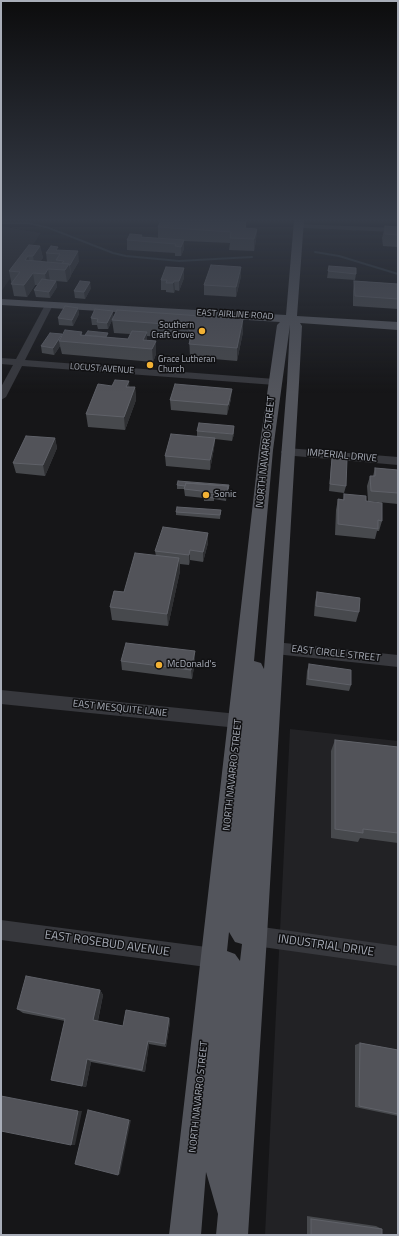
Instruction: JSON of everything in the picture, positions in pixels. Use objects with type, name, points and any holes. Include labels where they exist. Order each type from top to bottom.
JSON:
[{"type":"main road","name":"NORTH NAVARRO STREET","points":[[233,1226],[255,936],[296,326],[291,318],[294,278]]},
{"type":"main road","name":"EAST AIRLINE ROAD","points":[[1,302],[291,318],[398,326]]},
{"type":"main road","name":"NORTH NAVARRO STREET","points":[[185,1235],[244,656],[274,382],[283,325],[291,318]]},
{"type":"main road","points":[[244,656],[255,671],[237,915],[239,927],[244,933],[255,936]]},
{"type":"main road","points":[[214,958],[226,963],[232,971],[233,987],[221,1170],[233,1226]]},
{"type":"street","points":[[1,397],[50,305]]},
{"type":"street","name":"LOCUST AVENUE","points":[[1,362],[274,382]]},
{"type":"street","name":"IMPERIAL DRIVE","points":[[287,452],[398,461]]},
{"type":"street","name":"EAST CIRCLE STREET","points":[[275,648],[398,661]]},
{"type":"street","name":"EAST MESQUITE LANE","points":[[1,697],[238,721]]},
{"type":"street","name":"EAST ROSEBUD AVENUE","points":[[1,930],[214,958]]},
{"type":"street","name":"INDUSTRIAL DRIVE","points":[[255,936],[398,956]]},
{"type":"shaded area","points":[[1,278],[11,278],[1,292]]},
{"type":"shaded area","points":[[290,729],[398,741],[398,1235],[265,1235]]},
{"type":"building","points":[[16,278],[29,278],[24,285],[11,284]]},
{"type":"building","points":[[162,278],[180,278],[179,281],[174,281],[173,283],[166,283],[167,280],[161,280]]},
{"type":"building","points":[[207,278],[238,278],[236,287],[204,285]]},
{"type":"building","points":[[42,279],[56,281],[49,292],[34,290]]},
{"type":"building","points":[[80,281],[90,282],[84,292],[74,291]]},
{"type":"building","points":[[354,281],[398,284],[398,299],[355,296]]},
{"type":"building","points":[[65,306],[78,308],[72,320],[58,318]]},
{"type":"building","points":[[95,309],[113,311],[107,323],[97,322],[98,319],[91,318]]},
{"type":"building","points":[[117,310],[243,319],[237,348],[189,344],[192,334],[189,333],[192,323],[179,322],[178,325],[112,320]]},
{"type":"building","points":[[65,330],[82,332],[80,335],[128,339],[132,331],[147,332],[143,340],[156,341],[152,349],[59,341]]},
{"type":"building","points":[[88,331],[108,333],[106,337],[85,335]]},
{"type":"building","points":[[50,333],[62,334],[53,348],[41,346]]},
{"type":"building","points":[[115,380],[129,381],[126,387],[135,387],[124,417],[86,414],[98,384],[112,386]]},
{"type":"building","points":[[175,384],[232,389],[228,405],[170,400]]},
{"type":"building","points":[[199,423],[234,426],[233,434],[197,431]]},
{"type":"building","points":[[171,434],[215,438],[210,460],[165,456]]},
{"type":"building","points":[[26,436],[55,438],[43,465],[13,463]]},
{"type":"building","points":[[332,458],[347,459],[346,486],[330,484]]},
{"type":"building","points":[[375,468],[398,470],[398,493],[371,491],[370,476],[375,476]]},
{"type":"building","points":[[178,481],[229,485],[228,489],[228,486],[186,483],[185,486],[177,485]]},
{"type":"building","points":[[186,483],[228,486],[227,494],[184,489]]},
{"type":"building","points":[[205,494],[214,495],[214,498],[204,497]]},
{"type":"building","points":[[344,494],[366,496],[366,501],[382,503],[382,521],[378,520],[378,529],[338,524],[338,499],[344,500]]},
{"type":"building","points":[[177,507],[221,510],[220,515],[176,512]]},
{"type":"building","points":[[163,527],[208,533],[203,552],[190,550],[189,555],[155,551]]},
{"type":"building","points":[[135,553],[179,558],[167,614],[110,607],[114,591],[124,592]]},
{"type":"building","points":[[317,592],[360,598],[359,612],[316,606]]},
{"type":"building","points":[[126,643],[195,651],[191,670],[121,661]]},
{"type":"building","points":[[309,664],[351,670],[351,685],[308,679]]},
{"type":"building","points":[[335,740],[398,747],[398,833],[363,829],[363,833],[335,829]]},
{"type":"building","points":[[26,976],[100,990],[93,1020],[123,1026],[126,1010],[169,1018],[165,1044],[148,1041],[142,1070],[87,1059],[82,1086],[51,1080],[65,1019],[17,1009]]},
{"type":"building","points":[[360,1043],[398,1050],[398,1114],[359,1106]]},
{"type":"building","points":[[1,1096],[78,1111],[71,1145],[1,1131]]},
{"type":"building","points":[[88,1110],[129,1120],[118,1175],[75,1164]]},
{"type":"building","points":[[311,1219],[382,1229],[382,1235],[311,1235]]},
{"type":"place","name":"Southern Craft Grove","points":[[202,331]]},
{"type":"place","name":"Grace Lutheran Church","points":[[150,365]]},
{"type":"place","name":"Sonic","points":[[206,495]]},
{"type":"place","name":"McDonald's","points":[[159,665]]}]
